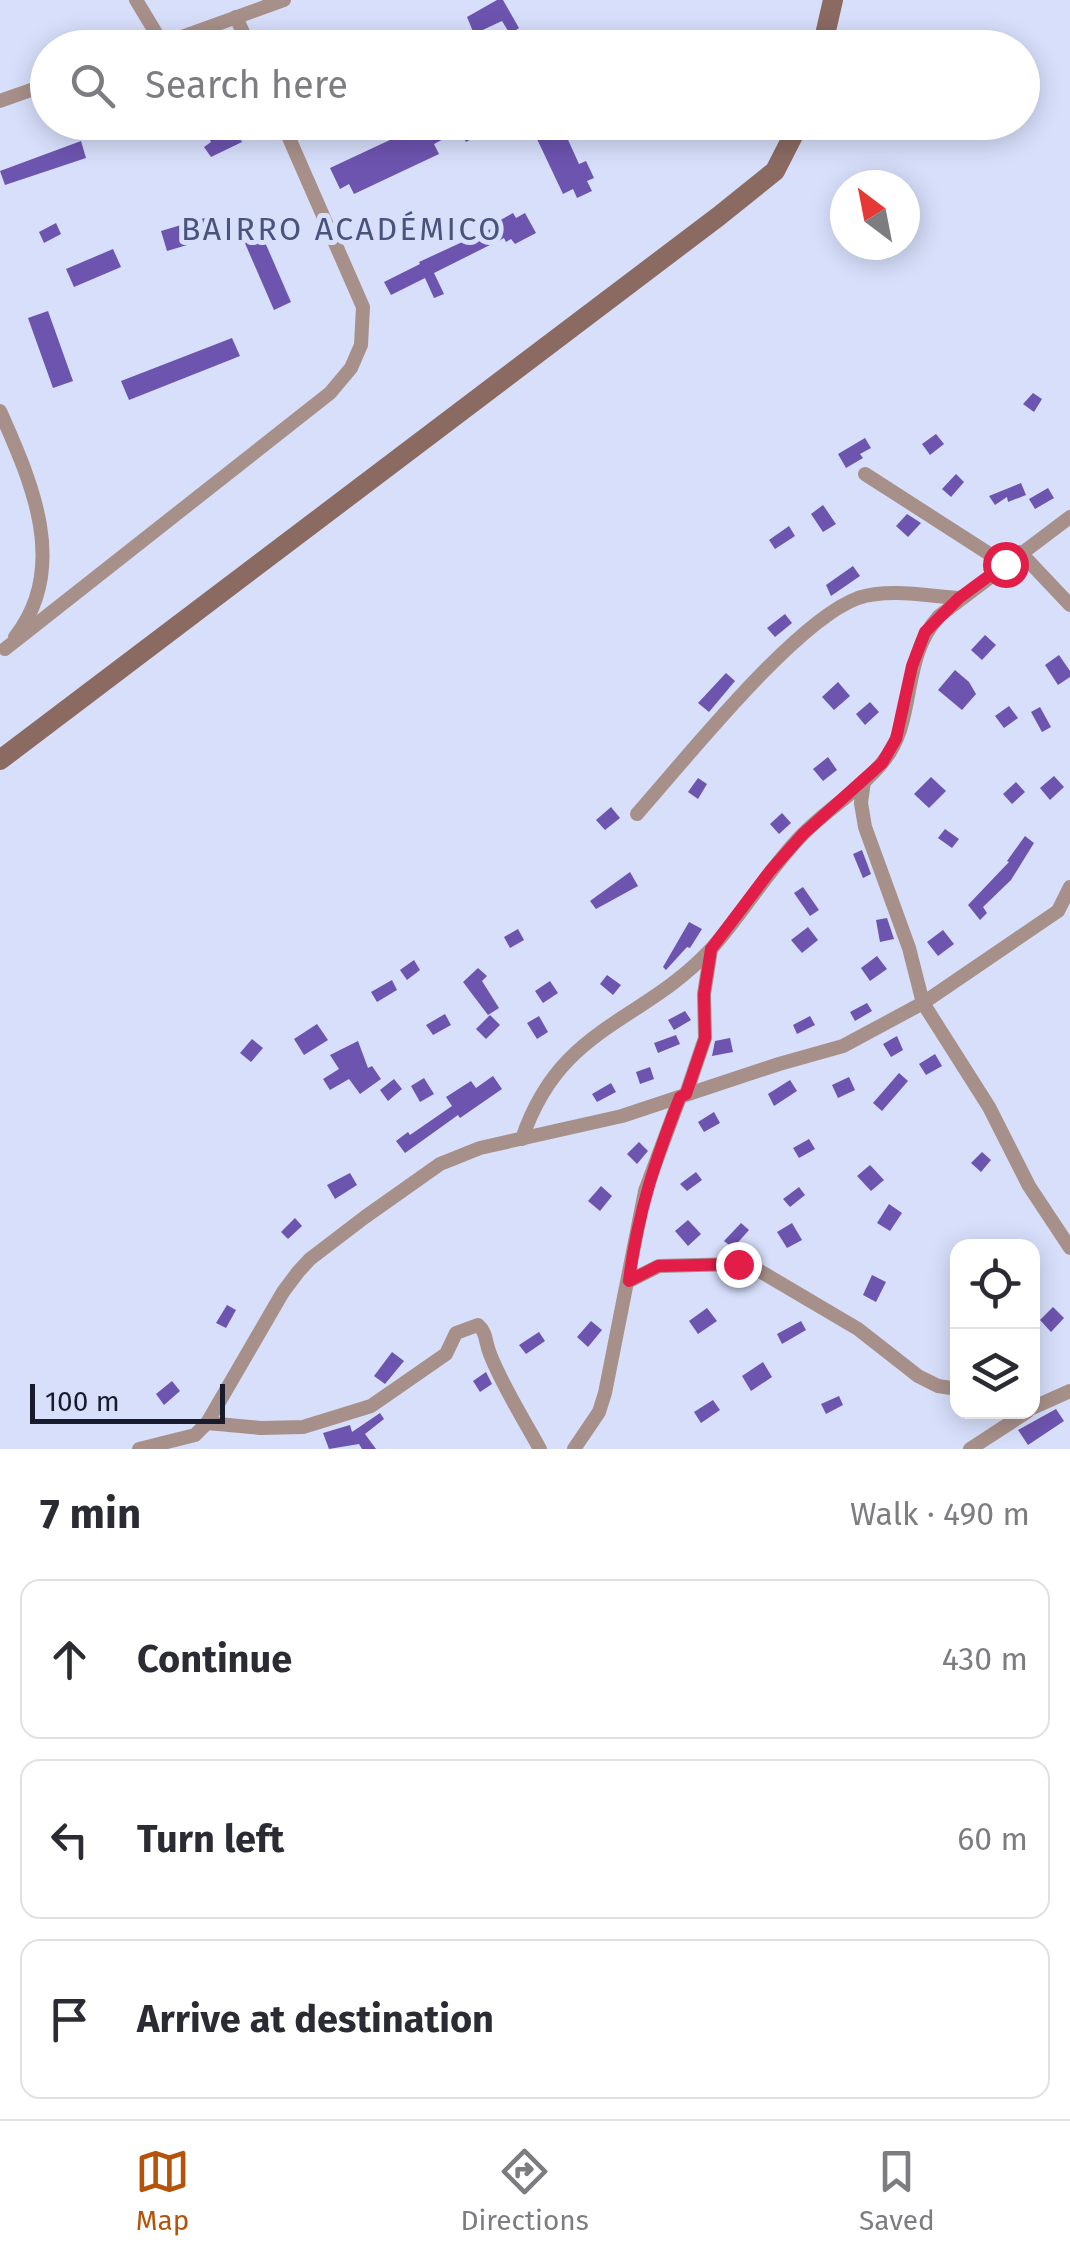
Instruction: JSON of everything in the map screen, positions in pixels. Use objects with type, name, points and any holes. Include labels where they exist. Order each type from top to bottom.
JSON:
[{"type":"street","points":[[136,0],[149,30]]},
{"type":"street","points":[[200,30],[284,0]]},
{"type":"street","points":[[826,30],[833,0]]},
{"type":"street","points":[[236,17],[242,30]]},
{"type":"street","points":[[0,101],[30,90]]},
{"type":"street","points":[[3,651],[330,393],[351,368],[360,345],[363,307],[290,140]]},
{"type":"street","points":[[0,760],[734,204],[774,171],[790,140]]},
{"type":"street","points":[[0,411],[25,468],[42,522],[43,540],[42,566],[32,608],[3,651]]},
{"type":"street","points":[[866,474],[1005,564]]},
{"type":"street","points":[[522,1139],[536,1102],[564,1062],[593,1036],[664,990],[711,949],[803,834],[882,763],[896,739],[921,640],[938,616],[1070,517]]},
{"type":"street","points":[[1020,552],[1070,605]]},
{"type":"street","points":[[637,814],[725,714],[786,651],[828,616],[870,595],[959,598]]},
{"type":"street","points":[[864,781],[864,827],[908,948],[923,1003],[989,1107],[1029,1186],[1070,1248]]},
{"type":"street","points":[[140,1449],[195,1435],[207,1424],[283,1292],[310,1259],[440,1164],[480,1148],[622,1116],[843,1046],[923,1003],[1064,909],[1070,887]]},
{"type":"street","points":[[574,1449],[599,1412],[606,1392],[645,1191],[705,1038],[704,994],[711,949]]},
{"type":"street","points":[[629,1281],[658,1266],[732,1264],[758,1270],[858,1329],[918,1376],[950,1388]]},
{"type":"street","points":[[207,1424],[286,1429],[357,1411],[389,1396],[423,1367],[446,1354],[456,1333],[478,1325],[486,1332],[488,1350],[498,1372],[540,1449]]},
{"type":"street","points":[[1040,1404],[1069,1388]]},
{"type":"street","points":[[1040,1393],[1052,1397]]},
{"type":"street","points":[[970,1449],[1016,1419]]},
{"type":"building","points":[[503,0],[519,28],[508,30],[502,21],[472,30],[467,17]]},
{"type":"building","points":[[390,140],[442,140],[434,144],[439,154],[354,194],[349,184],[340,189],[330,168]]},
{"type":"building","points":[[538,140],[568,140],[579,164],[586,161],[594,178],[587,181],[592,191],[577,198],[573,189],[563,194]]},
{"type":"building","points":[[81,141],[86,158],[5,185],[0,171]]},
{"type":"building","points":[[211,142],[242,142],[211,157],[204,147]]},
{"type":"building","points":[[513,213],[516,218],[525,213],[536,233],[515,244],[504,238],[434,273],[444,294],[434,298],[425,278],[391,295],[384,282],[497,226],[495,223]]},
{"type":"building","points":[[208,217],[214,237],[167,251],[161,231]]},
{"type":"building","points":[[56,223],[61,234],[44,243],[39,232]]},
{"type":"building","points":[[261,233],[291,302],[274,310],[244,241]]},
{"type":"building","points":[[113,249],[121,267],[74,287],[66,269]]},
{"type":"building","points":[[48,311],[73,381],[53,388],[28,318]]},
{"type":"building","points":[[232,338],[240,356],[129,400],[121,381]]},
{"type":"building","points":[[1033,393],[1042,399],[1034,412],[1023,404]]},
{"type":"building","points":[[936,434],[944,444],[930,455],[922,444]]},
{"type":"building","points":[[865,438],[871,448],[846,468],[838,454]]},
{"type":"building","points":[[956,474],[964,482],[951,497],[942,489]]},
{"type":"building","points":[[1021,483],[1026,495],[1008,502],[1007,497],[995,505],[989,496]]},
{"type":"building","points":[[1048,488],[1054,498],[1035,509],[1029,499]]},
{"type":"building","points":[[823,505],[836,524],[823,532],[811,514]]},
{"type":"building","points":[[907,514],[921,523],[908,537],[896,526]]},
{"type":"building","points":[[789,526],[795,536],[775,549],[769,540]]},
{"type":"building","points":[[853,566],[860,576],[831,596],[826,585]]},
{"type":"building","points":[[785,614],[792,623],[775,637],[767,628]]},
{"type":"building","points":[[985,635],[996,645],[982,660],[971,650]]},
{"type":"building","points":[[1059,655],[1070,677],[1058,685],[1045,665]]},
{"type":"building","points":[[955,670],[976,694],[962,710],[938,690]]},
{"type":"building","points":[[726,673],[735,681],[709,712],[698,703]]},
{"type":"building","points":[[838,682],[850,696],[834,710],[822,697]]},
{"type":"building","points":[[870,702],[879,712],[865,725],[856,714]]},
{"type":"building","points":[[1009,706],[1018,718],[1004,728],[995,716]]},
{"type":"building","points":[[1040,707],[1051,727],[1042,732],[1031,712]]},
{"type":"building","points":[[828,757],[837,770],[823,781],[813,769]]},
{"type":"building","points":[[1054,776],[1064,787],[1050,800],[1040,788]]},
{"type":"building","points":[[931,777],[946,791],[929,808],[914,794]]},
{"type":"building","points":[[698,778],[707,784],[698,799],[688,792]]},
{"type":"building","points":[[1016,782],[1025,792],[1012,804],[1003,794]]},
{"type":"building","points":[[611,807],[620,818],[605,830],[596,820]]},
{"type":"building","points":[[782,813],[791,823],[779,834],[770,824]]},
{"type":"building","points":[[945,829],[959,839],[952,848],[938,838]]},
{"type":"building","points":[[1025,836],[1034,843],[1011,880],[983,907],[987,913],[980,920],[968,905],[1009,862]]},
{"type":"building","points":[[862,850],[871,874],[863,878],[853,854]]},
{"type":"building","points":[[630,872],[638,886],[596,909],[590,901]]},
{"type":"building","points":[[803,887],[819,910],[810,916],[794,893]]},
{"type":"building","points":[[887,918],[894,939],[880,942],[876,920]]},
{"type":"building","points":[[689,922],[702,929],[690,948],[666,970],[663,967]]},
{"type":"building","points":[[808,927],[818,940],[802,953],[791,940]]},
{"type":"building","points":[[518,929],[524,940],[510,948],[504,937]]},
{"type":"building","points":[[943,930],[954,944],[938,956],[927,942]]},
{"type":"building","points":[[877,956],[887,969],[870,981],[861,968]]},
{"type":"building","points":[[414,960],[420,970],[407,980],[400,970]]},
{"type":"building","points":[[478,968],[487,976],[482,981],[499,1008],[488,1015],[463,982]]},
{"type":"building","points":[[607,975],[621,985],[613,995],[600,984]]},
{"type":"building","points":[[392,980],[397,990],[377,1002],[371,992]]},
{"type":"building","points":[[550,981],[558,993],[543,1003],[535,991]]},
{"type":"building","points":[[867,1003],[872,1011],[855,1021],[850,1012]]},
{"type":"building","points":[[685,1011],[691,1020],[674,1030],[668,1020]]},
{"type":"building","points":[[445,1014],[451,1025],[433,1035],[426,1025]]},
{"type":"building","points":[[490,1015],[500,1025],[486,1039],[476,1029]]},
{"type":"building","points":[[539,1016],[548,1032],[537,1039],[527,1023]]},
{"type":"building","points":[[810,1016],[815,1025],[797,1034],[793,1025]]},
{"type":"building","points":[[317,1024],[328,1040],[304,1055],[294,1039]]},
{"type":"building","points":[[676,1035],[680,1044],[658,1053],[654,1043]]},
{"type":"building","points":[[897,1036],[903,1050],[891,1057],[883,1044]]},
{"type":"building","points":[[730,1038],[733,1052],[712,1056],[715,1041]]},
{"type":"building","points":[[252,1039],[263,1048],[251,1062],[240,1053]]},
{"type":"building","points":[[358,1041],[368,1068],[372,1066],[381,1079],[360,1094],[349,1079],[330,1090],[323,1079],[339,1069],[330,1055]]},
{"type":"building","points":[[935,1054],[942,1066],[926,1075],[919,1064]]},
{"type":"building","points":[[650,1067],[654,1079],[640,1084],[636,1072]]},
{"type":"building","points":[[899,1073],[908,1081],[882,1111],[873,1103]]},
{"type":"building","points":[[493,1076],[502,1089],[405,1153],[396,1141],[452,1106],[446,1097],[471,1081],[476,1088]]},
{"type":"building","points":[[849,1077],[855,1090],[838,1098],[832,1085]]},
{"type":"building","points":[[424,1078],[434,1094],[420,1102],[411,1086]]},
{"type":"building","points":[[394,1079],[402,1089],[388,1101],[380,1090]]},
{"type":"building","points":[[790,1080],[797,1091],[774,1106],[768,1094]]},
{"type":"building","points":[[611,1083],[616,1092],[597,1102],[592,1094]]},
{"type":"building","points":[[714,1112],[720,1123],[704,1132],[698,1122]]},
{"type":"building","points":[[809,1139],[815,1149],[799,1158],[793,1148]]},
{"type":"building","points":[[639,1142],[648,1151],[637,1164],[627,1154]]},
{"type":"building","points":[[982,1152],[991,1160],[981,1172],[971,1163]]},
{"type":"building","points":[[870,1165],[884,1180],[871,1191],[857,1176]]},
{"type":"building","points":[[696,1172],[702,1180],[687,1191],[680,1184]]},
{"type":"building","points":[[350,1173],[357,1185],[335,1199],[327,1185]]},
{"type":"building","points":[[601,1186],[612,1196],[600,1211],[588,1201]]},
{"type":"building","points":[[799,1187],[805,1195],[790,1207],[783,1199]]},
{"type":"building","points":[[889,1204],[902,1213],[890,1231],[877,1223]]},
{"type":"building","points":[[295,1218],[302,1226],[288,1239],[281,1232]]},
{"type":"building","points":[[688,1220],[701,1234],[688,1246],[675,1231]]},
{"type":"building","points":[[741,1223],[749,1230],[733,1248],[724,1241]]},
{"type":"building","points":[[792,1223],[802,1240],[787,1248],[777,1232]]},
{"type":"building","points":[[872,1275],[886,1282],[876,1302],[863,1295]]},
{"type":"building","points":[[227,1305],[236,1310],[226,1328],[216,1323]]},
{"type":"building","points":[[1053,1307],[1064,1318],[1051,1332],[1040,1320]]},
{"type":"building","points":[[707,1308],[717,1321],[698,1334],[689,1321]]},
{"type":"building","points":[[591,1321],[602,1330],[588,1347],[577,1337]]},
{"type":"building","points":[[801,1321],[806,1330],[782,1344],[777,1334]]},
{"type":"building","points":[[539,1332],[545,1341],[526,1354],[519,1345]]},
{"type":"building","points":[[392,1352],[404,1361],[385,1384],[374,1376]]},
{"type":"building","points":[[763,1362],[772,1377],[751,1391],[742,1376]]},
{"type":"building","points":[[486,1372],[492,1384],[480,1392],[473,1381]]},
{"type":"building","points":[[172,1381],[180,1391],[164,1405],[156,1394]]},
{"type":"building","points":[[839,1396],[843,1405],[826,1414],[821,1404]]},
{"type":"building","points":[[713,1400],[720,1410],[701,1423],[694,1412]]},
{"type":"building","points":[[1056,1409],[1064,1421],[1028,1445],[1018,1430]]},
{"type":"building","points":[[380,1413],[384,1419],[365,1434],[376,1449],[362,1449],[359,1444],[329,1449],[323,1433],[350,1425],[352,1432]]},
{"type":"district","name":"BAIRRO ACADÉMICO","points":[[342,229]]},
{"type":"route","points":[[738,1264],[658,1266],[629,1281],[645,1191],[705,1038],[704,994],[711,949],[803,834],[882,763],[896,739],[912,666],[925,632],[959,598],[1005,564]]}]
